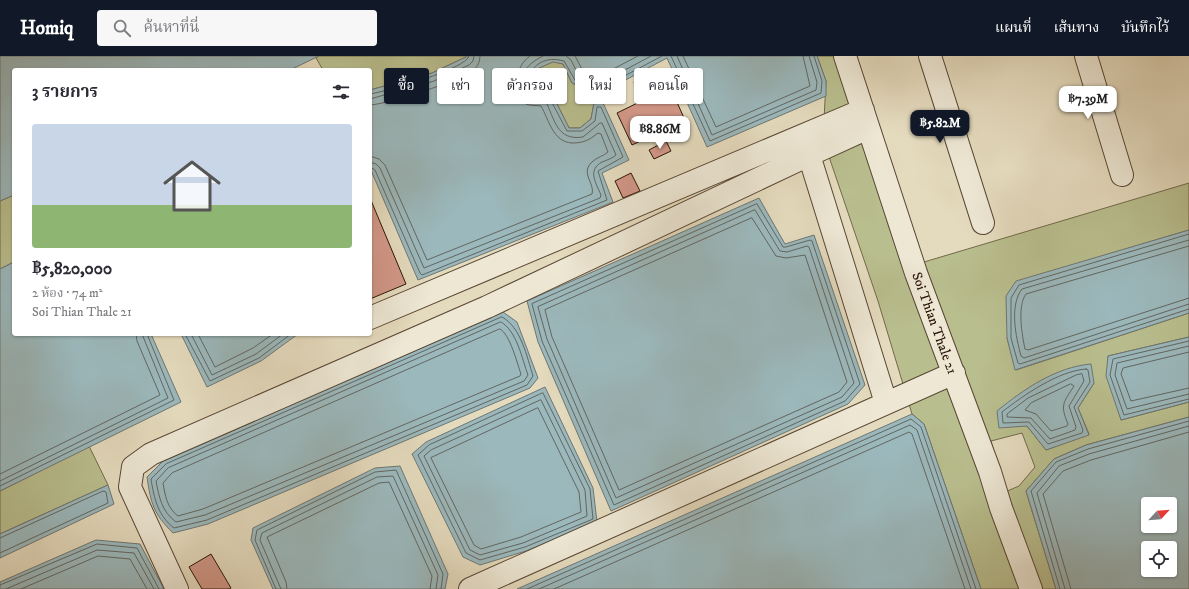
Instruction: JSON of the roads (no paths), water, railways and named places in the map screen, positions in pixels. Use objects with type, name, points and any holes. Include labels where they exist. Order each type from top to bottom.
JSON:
[{"type":"street","name":"Soi Thian Thale 21","points":[[845,56],[916,274],[954,373],[1031,589]]},
{"type":"street","points":[[930,56],[983,223]]},
{"type":"street","points":[[1086,56],[1122,175]]},
{"type":"street","points":[[177,589],[130,487],[133,467],[151,454],[487,307],[809,154],[866,119]]},
{"type":"street","points":[[372,317],[866,119]]},
{"type":"street","points":[[809,154],[886,403]]},
{"type":"street","points":[[470,589],[954,373]]},
{"type":"water","points":[[0,56],[319,56],[294,68],[12,68],[12,196],[0,201]]},
{"type":"water","points":[[468,56],[817,56],[826,81],[826,96],[707,147],[688,104],[703,104],[703,68],[671,68],[667,58],[648,68],[634,68],[634,75],[626,80],[626,68],[575,68],[575,84],[572,83],[567,72],[567,68],[565,68],[563,64],[553,62],[539,68],[492,68],[492,104],[557,104],[569,128],[580,128],[591,119],[594,104],[604,104],[629,160],[602,173],[613,202],[418,280],[372,173],[372,89],[384,86],[384,104],[429,104],[429,74],[437,71],[437,104],[484,104],[484,68],[443,68]]},
{"type":"water","points":[[759,198],[785,244],[814,235],[865,385],[848,404],[611,511],[538,342],[527,301]]},
{"type":"water","points":[[1189,230],[1189,313],[1015,370],[1007,338],[1006,296],[1016,281]]},
{"type":"water","points":[[12,263],[12,336],[152,336],[181,402],[0,491],[0,269]]},
{"type":"water","points":[[503,312],[517,322],[538,378],[530,388],[208,524],[173,533],[157,514],[150,494],[147,477],[163,461]]},
{"type":"water","points":[[182,336],[295,336],[261,361],[207,387]]},
{"type":"water","points":[[1189,337],[1189,402],[1121,420],[1106,376],[1108,356]]},
{"type":"water","points":[[1091,364],[1094,383],[1078,408],[1089,435],[1046,450],[1027,426],[999,428],[997,411],[1029,387],[1053,374],[1078,366]]},
{"type":"water","points":[[545,387],[593,488],[597,522],[526,551],[480,565],[463,557],[412,454],[426,442]]},
{"type":"water","points":[[912,414],[924,424],[981,589],[517,589]]},
{"type":"water","points":[[1189,417],[1189,589],[1056,589],[1026,491],[1054,459],[1086,445]]},
{"type":"water","points":[[400,466],[448,574],[445,589],[273,589],[251,540],[253,528],[375,468]]},
{"type":"water","points":[[108,485],[114,504],[0,558],[0,534]]},
{"type":"water","points":[[96,540],[140,544],[164,589],[0,589],[0,582]]}]
